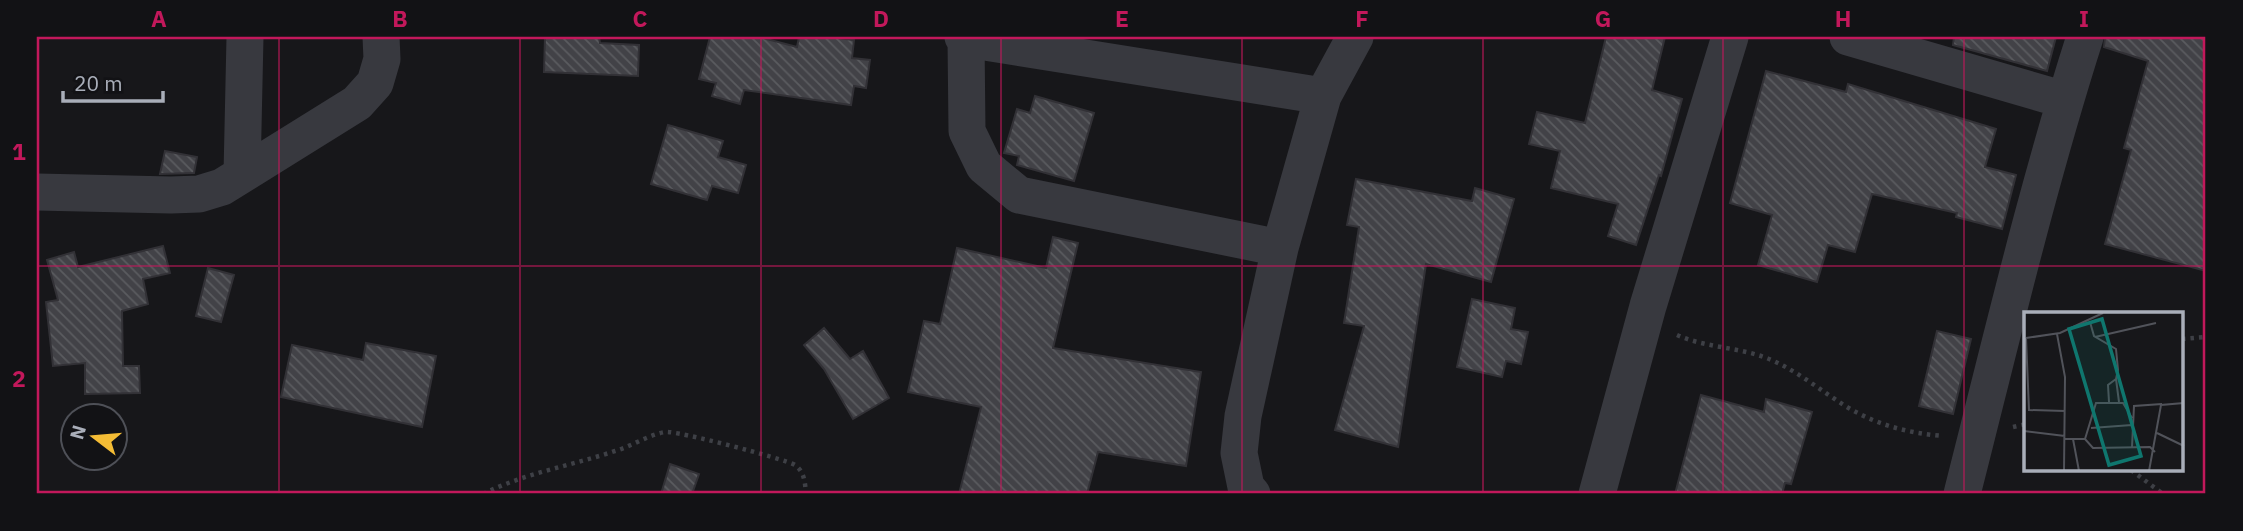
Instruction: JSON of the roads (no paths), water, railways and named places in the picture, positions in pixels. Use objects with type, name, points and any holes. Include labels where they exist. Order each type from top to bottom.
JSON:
[{"type":"street","points":[[242,174],[245,37]]},
{"type":"street","points":[[37,192],[199,194],[222,187],[357,103],[375,83],[382,59],[381,37]]},
{"type":"street","points":[[1252,494],[1246,487],[1239,453],[1243,416],[1279,248],[1323,96],[1355,37]]},
{"type":"street","points":[[1597,494],[1648,306],[1730,37]]},
{"type":"street","points":[[1848,37],[2065,100]]},
{"type":"street","points":[[1962,494],[2016,275],[2085,37]]},
{"type":"street","points":[[1279,248],[1018,195],[984,166],[967,131],[964,38],[1323,96]]}]
